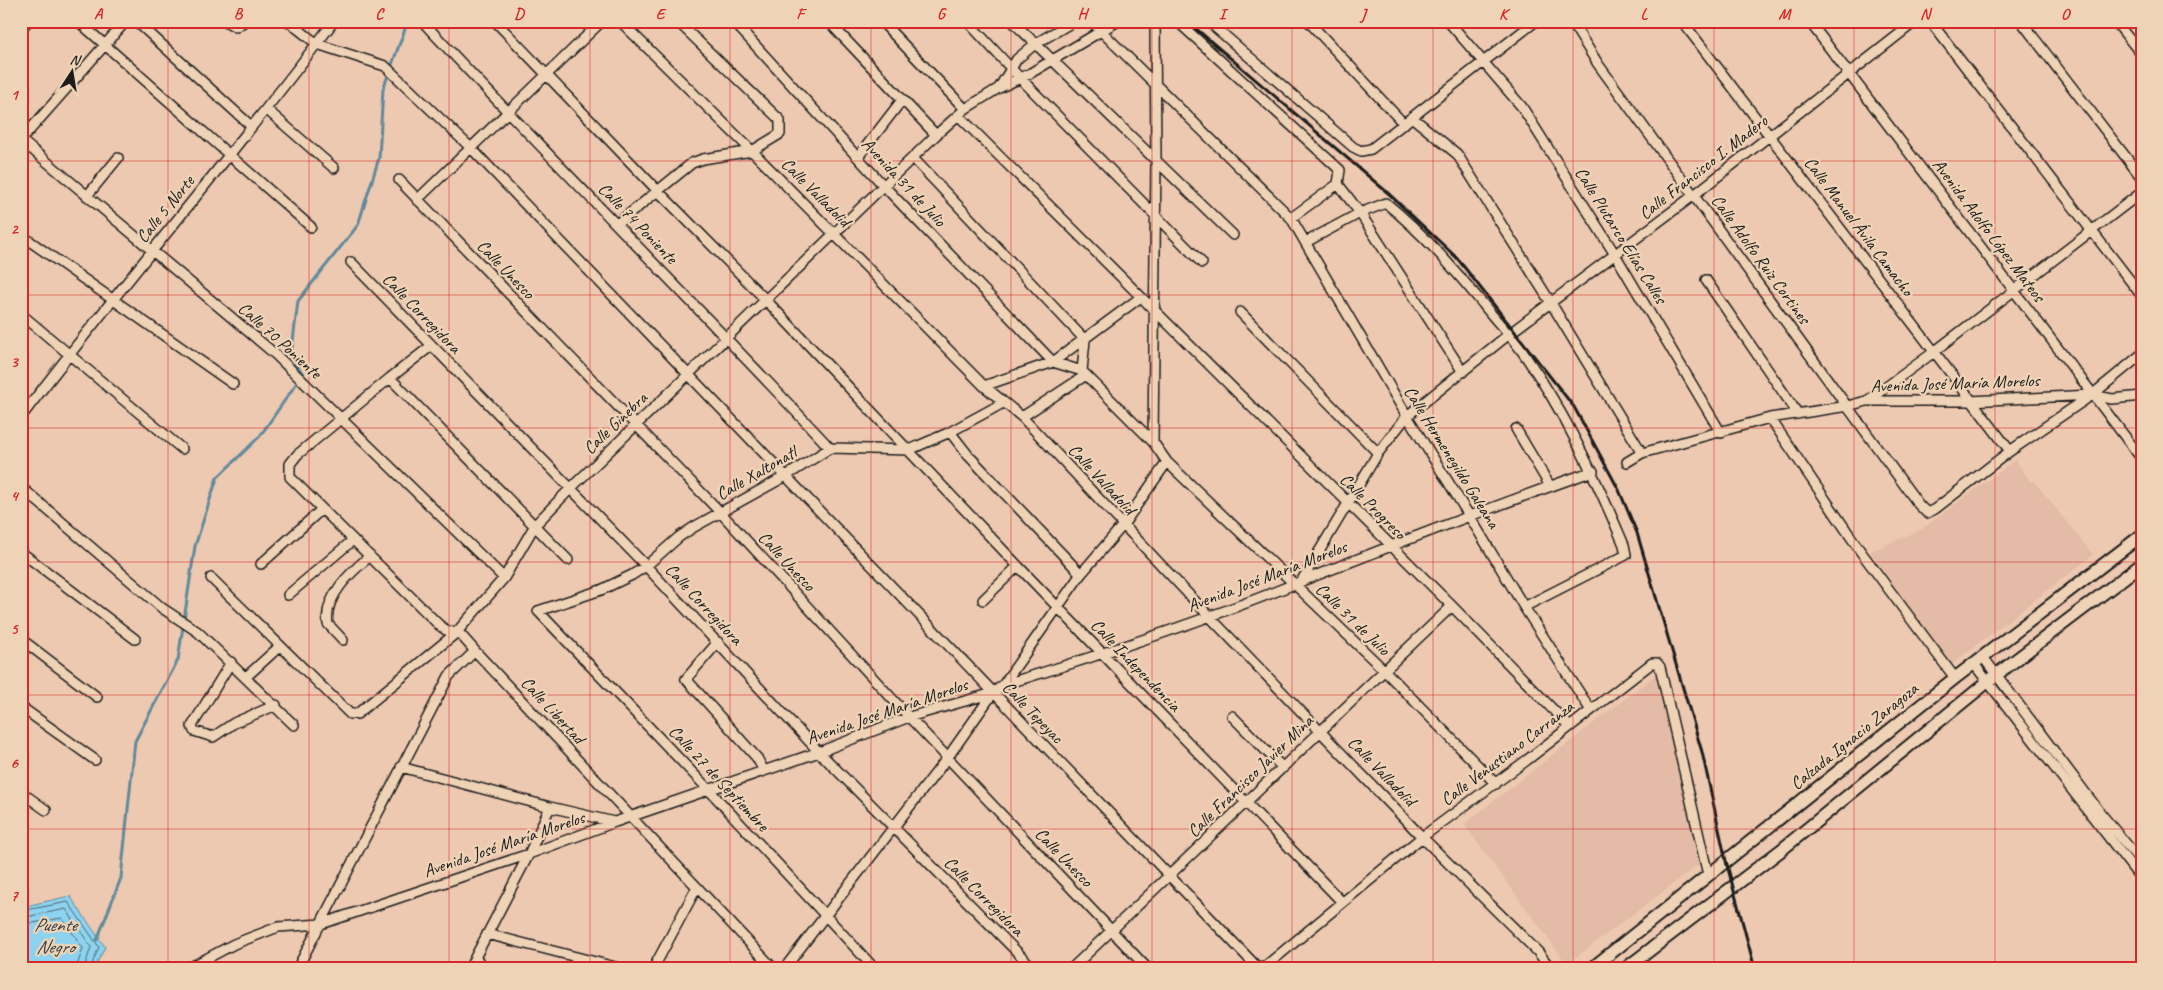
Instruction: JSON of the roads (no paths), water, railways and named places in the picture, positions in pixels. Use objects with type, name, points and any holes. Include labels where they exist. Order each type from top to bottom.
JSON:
[{"type":"main road","name":"Calzada Ignacio Zaragoza","points":[[1593,968],[1955,678],[2142,535]]},
{"type":"main road","points":[[1625,969],[1780,851],[1992,678],[2142,564]]},
{"type":"street","points":[[21,29],[28,21]]},
{"type":"street","points":[[78,21],[311,227]]},
{"type":"street","points":[[21,140],[126,21]]},
{"type":"street","points":[[136,21],[251,126]]},
{"type":"street","points":[[225,21],[236,27],[245,21]]},
{"type":"street","points":[[288,21],[317,44],[385,66],[471,148],[688,376]]},
{"type":"street","name":"Calle 5 Norte","points":[[21,417],[68,355],[251,126],[266,110],[334,21]]},
{"type":"street","name":"Calle 74 Poniente","points":[[422,21],[507,113],[726,337],[830,448]]},
{"type":"street","name":"Calle Independencia","points":[[496,21],[1342,902]]},
{"type":"street","points":[[417,200],[602,21]]},
{"type":"street","name":"Calle Valladolid","points":[[620,21],[752,151],[984,386],[1022,417],[1209,616],[1422,837],[1538,952],[1551,969]]},
{"type":"street","points":[[617,224],[692,163],[703,159],[752,151],[780,134],[780,120],[677,21]]},
{"type":"street","name":"Avenida 31 de Julio","points":[[733,21],[884,185],[1053,362]]},
{"type":"street","points":[[828,21],[936,135]]},
{"type":"street","points":[[881,21],[966,109]]},
{"type":"street","points":[[967,21],[1020,79],[1202,263]]},
{"type":"street","points":[[1012,21],[1233,235]]},
{"type":"street","name":"Calle Ginebra","points":[[999,88],[1016,59],[1035,44],[1074,21]]},
{"type":"street","name":"Calle Hermenegildo Galeana","points":[[1091,21],[1291,218],[1407,416],[1524,607],[1590,710]]},
{"type":"street","name":"Calle Ginebra","points":[[280,646],[350,714],[357,714],[456,633],[504,578],[534,525],[936,135],[966,109],[999,88],[1020,79],[1118,21]]},
{"type":"street","points":[[1153,442],[1153,309],[1156,216],[1155,21]]},
{"type":"street","points":[[1177,21],[1340,170],[1338,184],[1360,213],[1463,372]]},
{"type":"street","points":[[1208,21],[1353,147],[1361,151],[1371,149],[1413,118],[1530,23]]},
{"type":"street","points":[[1308,21],[1404,124]]},
{"type":"street","name":"Calle Plutarco Elías Calles","points":[[1448,21],[1522,106],[1616,256],[1721,432]]},
{"type":"street","name":"Calle Adolfo Ruiz Cortines","points":[[1571,21],[1598,64],[1919,505],[1928,513],[1935,509],[2010,451]]},
{"type":"street","name":"Calle Manuel Ávila Camacho","points":[[1682,21],[2010,451]]},
{"type":"street","name":"Avenida Adolfo López Mateos","points":[[1809,21],[2142,459]]},
{"type":"street","name":"Calle Francisco I. Madero","points":[[1299,582],[1378,453],[1407,416],[1508,335],[1616,256],[1916,21]]},
{"type":"street","points":[[1930,21],[2142,296]]},
{"type":"street","points":[[2021,21],[2142,178]]},
{"type":"street","points":[[2115,21],[2142,55]]},
{"type":"street","points":[[858,157],[902,100]]},
{"type":"street","points":[[266,110],[334,168]]},
{"type":"street","name":"Calle Progreso","points":[[959,116],[1452,606],[1570,726]]},
{"type":"street","points":[[1413,118],[1457,154],[1551,303],[1642,453]]},
{"type":"street","name":"Calle 70 Poniente","points":[[21,140],[276,356],[504,578]]},
{"type":"street","points":[[87,196],[118,158]]},
{"type":"street","points":[[913,158],[1085,340],[1084,373],[1022,417]]},
{"type":"street","name":"Calle Unesco","points":[[399,180],[720,513],[909,717],[1148,969]]},
{"type":"street","points":[[1291,218],[1338,184]]},
{"type":"street","points":[[1866,401],[1934,352],[2142,192]]},
{"type":"street","points":[[1306,242],[1360,213],[1386,203],[1416,228],[1460,276],[1523,352],[1559,408],[1593,471],[1624,545],[1626,555],[1524,607]]},
{"type":"street","points":[[21,235],[233,384]]},
{"type":"street","name":"Calle Corregidora","points":[[351,262],[646,566],[819,752],[1034,969]]},
{"type":"street","points":[[1706,280],[1798,414]]},
{"type":"street","points":[[984,386],[1053,362],[1141,297]]},
{"type":"street","points":[[1240,312],[1378,453]]},
{"type":"street","points":[[21,314],[182,449]]},
{"type":"street","points":[[340,420],[431,346]]},
{"type":"street","points":[[2010,451],[2092,394],[2142,354]]},
{"type":"street","name":"Calle 31 de Julio","points":[[1053,362],[1084,373],[1153,442],[1168,462],[1299,582],[1496,784]]},
{"type":"street","name":"Calle Tepeyac","points":[[688,376],[1168,876],[1260,969]]},
{"type":"street","points":[[390,378],[568,560]]},
{"type":"street","name":"Avenida José María Morelos","points":[[1627,462],[1642,453],[1770,418],[1848,406],[1866,401],[1970,401],[2092,394],[2112,399],[2142,396]]},
{"type":"street","points":[[830,448],[909,450],[950,432],[1003,403]]},
{"type":"street","points":[[1770,418],[1861,552],[1955,678]]},
{"type":"street","name":"Calle Libertad","points":[[340,420],[297,454],[290,464],[290,477],[438,625],[465,638],[475,652],[774,969]]},
{"type":"street","points":[[1516,429],[1550,486]]},
{"type":"street","points":[[950,432],[968,455],[1081,574]]},
{"type":"street","name":"Calle Xaltonatl","points":[[538,611],[601,590],[646,566],[679,536],[786,476],[830,448]]},
{"type":"street","points":[[1003,685],[1081,574],[1123,525],[1168,462]]},
{"type":"street","name":"Avenida José María Morelos","points":[[188,969],[234,944],[278,927],[321,924],[529,854],[631,816],[819,752],[909,717],[993,693],[1003,685],[1102,654],[1209,616],[1390,546],[1593,471]]},
{"type":"street","points":[[21,487],[162,608],[198,632],[276,705],[294,725]]},
{"type":"street","points":[[261,564],[322,509]]},
{"type":"street","points":[[288,595],[353,540]]},
{"type":"street","points":[[21,552],[135,639]]},
{"type":"street","points":[[343,640],[328,624],[327,612],[339,589],[354,570],[370,556]]},
{"type":"street","points":[[983,600],[1018,566]]},
{"type":"street","points":[[211,578],[280,646],[246,677]]},
{"type":"street","name":"Calle Francisco Javier Mina","points":[[1071,969],[1452,606]]},
{"type":"street","name":"Calle 27 de Septiembre","points":[[538,611],[709,790],[875,969]]},
{"type":"street","points":[[718,642],[686,679],[756,758],[764,771]]},
{"type":"street","points":[[23,643],[97,697]]},
{"type":"street","points":[[297,969],[449,676],[475,652]]},
{"type":"street","points":[[1979,660],[2142,880]]},
{"type":"street","points":[[230,662],[192,726],[194,731],[213,737],[234,723],[276,705]]},
{"type":"street","name":"Calle Venustiano Carranza","points":[[1260,969],[1422,837],[1496,784],[1652,663],[1657,663],[1660,667],[1708,875]]},
{"type":"street","points":[[1992,678],[2142,863]]},
{"type":"street","points":[[784,969],[948,757],[993,693]]},
{"type":"street","points":[[21,707],[95,760]]},
{"type":"street","points":[[1232,716],[1282,768]]},
{"type":"street","points":[[401,767],[550,807],[615,822]]},
{"type":"street","points":[[21,792],[46,810]]},
{"type":"street","points":[[469,969],[529,854],[550,807]]},
{"type":"street","points":[[653,969],[697,887]]},
{"type":"street","points":[[487,934],[623,969]]},
{"type":"street","points":[[475,958],[486,969]]},
{"type":"water","name":"Puente Negro","points":[[70,896],[105,947],[94,969],[21,969],[21,907]]},
{"type":"waterway","points":[[97,940],[121,878],[135,741],[178,660],[195,546],[217,478],[260,436],[303,374],[291,357],[298,301],[358,225],[379,158],[383,89],[408,21]]},
{"type":"railway","points":[[1187,21],[1388,193],[1457,258],[1574,407],[1619,490],[1637,533],[1702,752],[1726,861],[1755,969]]}]
